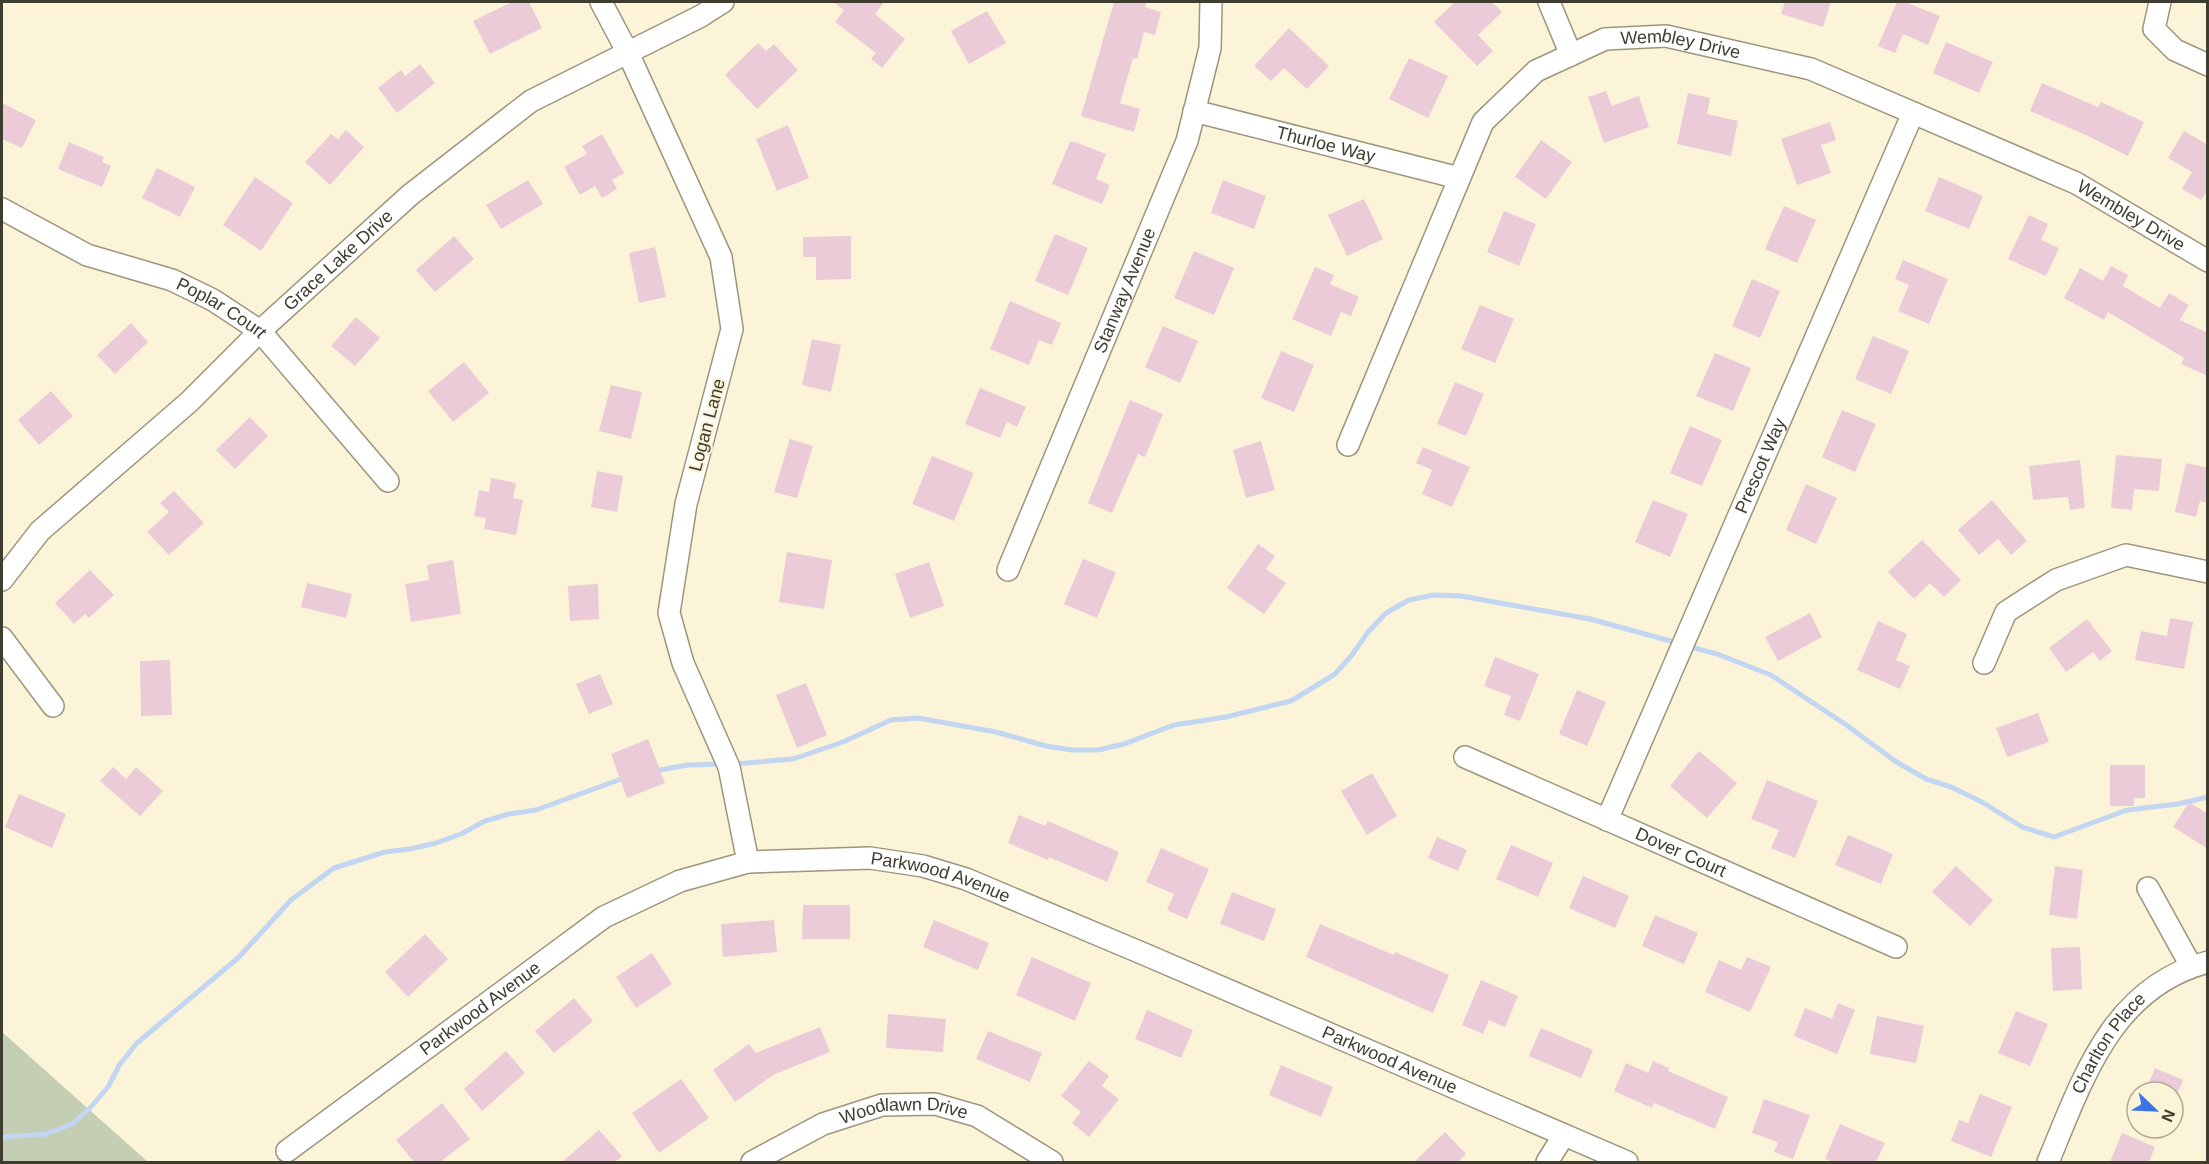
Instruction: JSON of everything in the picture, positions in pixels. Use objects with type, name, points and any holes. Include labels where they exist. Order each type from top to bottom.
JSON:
[{"type":"street","name":"Logan Lane","points":[[601,2],[628,53],[721,257],[732,329],[686,504],[669,613],[683,663],[729,767],[748,862]]},
{"type":"street","name":"Grace Lake Drive","points":[[2,580],[40,531],[189,402],[260,331],[410,195],[531,101],[701,16],[723,2]]},
{"type":"street","name":"Stanway Avenue","points":[[1008,570],[1187,141],[1209,48],[1211,2]]},
{"type":"street","points":[[1549,2],[1571,54]]},
{"type":"street","points":[[2160,2],[2154,29],[2175,50],[2208,65]]},
{"type":"street","name":"Wembley Drive","points":[[1348,445],[1483,122],[1536,71],[1605,39],[1666,36],[1811,69],[2076,183],[2208,261]]},
{"type":"street","name":"Thurloe Way","points":[[1194,111],[1459,178]]},
{"type":"street","name":"Prescot Way","points":[[1607,820],[1913,113]]},
{"type":"street","name":"Poplar Court","points":[[2,209],[87,255],[172,280],[213,300],[260,331],[388,481]]},
{"type":"street","points":[[1984,663],[2006,612],[2055,580],[2126,555],[2208,572]]},
{"type":"street","points":[[2,638],[53,706]]},
{"type":"street","name":"Dover Court","points":[[1465,757],[1896,947]]},
{"type":"street","name":"Parkwood Avenue","points":[[287,1151],[604,917],[680,881],[748,862],[870,858],[923,866],[966,879],[1627,1162]]},
{"type":"street","points":[[2148,888],[2199,964]]},
{"type":"street","name":"Charlton Place","points":[[2048,1162],[2090,1063],[2107,1035],[2137,999],[2161,982],[2199,964]]},
{"type":"street","name":"Woodlawn Drive","points":[[752,1162],[823,1124],[882,1105],[935,1104],[977,1116],[1052,1162]]},
{"type":"street","points":[[1547,1162],[1564,1135]]},
{"type":"green space","points":[[2,1032],[148,1162],[2,1162]]},
{"type":"building","points":[[512,2],[529,2],[542,28],[490,54],[473,21]]},
{"type":"building","points":[[833,2],[884,2],[875,14],[905,39],[882,68],[871,59],[876,53],[835,22],[844,10]]},
{"type":"building","points":[[1114,2],[1146,2],[1145,7],[1161,12],[1155,35],[1144,32],[1137,59],[1133,58],[1120,103],[1140,109],[1134,132],[1081,116]]},
{"type":"building","points":[[1455,2],[1492,2],[1502,12],[1478,35],[1493,51],[1477,66],[1434,22]]},
{"type":"building","points":[[1785,2],[1831,2],[1823,27],[1781,14]]},
{"type":"building","points":[[1897,2],[1905,2],[1940,16],[1928,45],[1903,34],[1895,53],[1878,46]]},
{"type":"building","points":[[987,11],[1006,43],[969,64],[951,31]]},
{"type":"building","points":[[1289,28],[1329,66],[1307,89],[1284,68],[1271,81],[1254,66]]},
{"type":"building","points":[[1946,42],[1993,62],[1979,93],[1933,73]]},
{"type":"building","points":[[758,43],[766,51],[774,44],[798,70],[757,109],[725,75]]},
{"type":"building","points":[[1409,58],[1448,76],[1428,118],[1389,99]]},
{"type":"building","points":[[420,64],[435,83],[397,113],[378,88],[401,70],[405,76]]},
{"type":"building","points":[[2042,83],[2098,107],[2101,102],[2144,122],[2128,156],[2030,111]]},
{"type":"building","points":[[1606,91],[1612,106],[1639,96],[1649,127],[1604,143],[1588,97]]},
{"type":"building","points":[[1688,93],[1710,98],[1707,114],[1738,121],[1731,156],[1677,144]]},
{"type":"building","points":[[2,103],[36,120],[22,148],[2,139]]},
{"type":"building","points":[[1830,122],[1836,140],[1821,145],[1831,173],[1797,185],[1781,139]]},
{"type":"building","points":[[788,125],[809,178],[777,191],[756,139]]},
{"type":"building","points":[[346,130],[364,147],[330,185],[305,162],[331,134],[338,139]]},
{"type":"building","points":[[2184,131],[2208,145],[2208,190],[2201,200],[2182,189],[2192,172],[2168,158]]},
{"type":"building","points":[[602,134],[624,173],[612,180],[617,189],[602,198],[595,186],[580,195],[564,167],[587,154],[582,146]]},
{"type":"building","points":[[1541,140],[1572,162],[1546,199],[1515,177]]},
{"type":"building","points":[[69,142],[104,157],[102,162],[111,166],[102,187],[58,169]]},
{"type":"building","points":[[1070,142],[1106,154],[1096,179],[1110,185],[1102,204],[1052,184]]},
{"type":"building","points":[[157,168],[195,187],[180,217],[142,198]]},
{"type":"building","points":[[255,177],[293,203],[261,251],[223,225]]},
{"type":"building","points":[[1939,177],[1983,196],[1969,229],[1925,211]]},
{"type":"building","points":[[528,180],[543,204],[501,229],[486,205]]},
{"type":"building","points":[[1223,180],[1266,196],[1254,229],[1211,213]]},
{"type":"building","points":[[1364,199],[1383,239],[1347,256],[1328,215]]},
{"type":"building","points":[[1784,206],[1816,220],[1797,263],[1765,249]]},
{"type":"building","points":[[1504,211],[1536,224],[1519,266],[1487,252]]},
{"type":"building","points":[[2029,215],[2048,224],[2041,240],[2059,248],[2046,276],[2008,259]]},
{"type":"building","points":[[1055,234],[1088,248],[1068,295],[1035,281]]},
{"type":"building","points":[[454,236],[474,259],[435,292],[416,270]]},
{"type":"building","points":[[851,236],[851,279],[816,280],[816,257],[803,257],[803,237]]},
{"type":"building","points":[[655,247],[666,297],[639,303],[629,253]]},
{"type":"building","points":[[1194,251],[1234,268],[1214,315],[1174,298]]},
{"type":"building","points":[[1903,260],[1948,279],[1929,324],[1898,311],[1909,285],[1895,279]]},
{"type":"building","points":[[2111,266],[2128,275],[2123,286],[2160,308],[2169,293],[2189,305],[2180,320],[2208,333],[2208,376],[2181,364],[2184,358],[2108,312],[2104,320],[2064,298],[2080,268],[2103,281]]},
{"type":"building","points":[[1315,267],[1334,275],[1330,284],[1359,297],[1351,316],[1341,312],[1331,336],[1292,319]]},
{"type":"building","points":[[1752,279],[1780,291],[1760,338],[1732,326]]},
{"type":"building","points":[[1010,301],[1061,323],[1052,345],[1039,340],[1029,365],[990,349]]},
{"type":"building","points":[[1480,305],[1514,319],[1495,363],[1461,349]]},
{"type":"building","points":[[356,317],[380,338],[355,366],[331,346]]},
{"type":"building","points":[[131,323],[148,342],[115,374],[97,355]]},
{"type":"building","points":[[1163,326],[1198,341],[1180,383],[1145,367]]},
{"type":"building","points":[[1873,336],[1909,351],[1891,394],[1855,379]]},
{"type":"building","points":[[812,339],[841,345],[831,392],[802,385]]},
{"type":"building","points":[[1281,351],[1314,365],[1294,412],[1261,398]]},
{"type":"building","points":[[1715,353],[1751,368],[1733,411],[1696,396]]},
{"type":"building","points":[[464,362],[489,393],[453,422],[428,391]]},
{"type":"building","points":[[1455,382],[1484,394],[1466,436],[1437,424]]},
{"type":"building","points":[[611,385],[642,392],[631,439],[599,431]]},
{"type":"building","points":[[980,388],[1026,407],[1017,427],[1007,422],[1000,438],[965,424]]},
{"type":"building","points":[[51,391],[73,416],[39,445],[18,420]]},
{"type":"building","points":[[1130,400],[1163,414],[1145,457],[1138,454],[1112,513],[1088,503]]},
{"type":"building","points":[[1842,410],[1876,424],[1855,472],[1822,457]]},
{"type":"building","points":[[250,417],[268,436],[235,469],[216,450]]},
{"type":"building","points":[[1690,426],[1722,440],[1702,486],[1670,473]]},
{"type":"building","points":[[790,439],[813,446],[797,498],[774,492]]},
{"type":"building","points":[[1261,441],[1275,490],[1246,498],[1233,450]]},
{"type":"building","points":[[1423,447],[1470,467],[1452,507],[1422,494],[1432,470],[1416,463]]},
{"type":"building","points":[[2116,455],[2162,459],[2159,491],[2134,489],[2132,510],[2111,508]]},
{"type":"building","points":[[932,456],[974,473],[954,521],[912,504]]},
{"type":"building","points":[[2080,460],[2085,508],[2070,510],[2068,497],[2033,500],[2029,466]]},
{"type":"building","points":[[2186,463],[2208,468],[2208,503],[2200,501],[2196,517],[2175,512]]},
{"type":"building","points":[[597,471],[623,476],[617,512],[591,507]]},
{"type":"building","points":[[491,478],[516,483],[513,498],[523,500],[516,535],[484,529],[486,518],[474,516],[479,490],[489,492]]},
{"type":"building","points":[[1806,484],[1837,498],[1816,544],[1786,530]]},
{"type":"building","points":[[174,491],[204,523],[169,555],[147,532],[169,512],[160,503]]},
{"type":"building","points":[[1653,500],[1688,514],[1670,557],[1635,542]]},
{"type":"building","points":[[1992,500],[2027,541],[2011,555],[1998,539],[1979,555],[1958,530]]},
{"type":"building","points":[[1922,540],[1961,580],[1944,597],[1930,583],[1914,599],[1888,572]]},
{"type":"building","points":[[1258,544],[1275,556],[1266,569],[1286,583],[1264,614],[1227,588]]},
{"type":"building","points":[[787,552],[832,560],[824,609],[779,602]]},
{"type":"building","points":[[1083,559],[1116,572],[1097,618],[1064,604]]},
{"type":"building","points":[[453,560],[461,614],[411,622],[405,584],[429,580],[427,565]]},
{"type":"building","points":[[929,562],[944,606],[910,618],[895,574]]},
{"type":"building","points":[[90,570],[114,595],[89,618],[85,614],[74,624],[55,603]]},
{"type":"building","points":[[307,583],[352,594],[346,618],[301,607]]},
{"type":"building","points":[[598,584],[599,619],[570,621],[568,586]]},
{"type":"building","points":[[1810,613],[1822,637],[1778,661],[1765,637]]},
{"type":"building","points":[[2170,618],[2193,622],[2184,669],[2135,660],[2141,631],[2167,636]]},
{"type":"building","points":[[2087,619],[2112,651],[2100,661],[2093,652],[2066,672],[2049,648]]},
{"type":"building","points":[[1878,621],[1907,634],[1896,660],[1910,666],[1900,689],[1857,670]]},
{"type":"building","points":[[1495,657],[1539,674],[1520,721],[1504,715],[1511,696],[1484,686]]},
{"type":"building","points":[[170,660],[172,715],[141,716],[140,661]]},
{"type":"building","points":[[600,674],[613,704],[589,714],[576,684]]},
{"type":"building","points":[[806,683],[827,735],[797,748],[776,695]]},
{"type":"building","points":[[1577,690],[1606,702],[1587,746],[1559,734]]},
{"type":"building","points":[[2038,713],[2049,742],[2007,757],[1996,728]]},
{"type":"building","points":[[648,739],[665,783],[627,798],[611,754]]},
{"type":"building","points":[[1699,751],[1737,783],[1707,818],[1670,786]]},
{"type":"building","points":[[2110,765],[2145,765],[2145,798],[2134,798],[2134,806],[2110,806]]},
{"type":"building","points":[[113,767],[126,779],[136,767],[163,791],[140,816],[100,781]]},
{"type":"building","points":[[1372,773],[1397,816],[1367,835],[1341,791]]},
{"type":"building","points":[[1767,780],[1818,801],[1795,858],[1771,848],[1779,830],[1751,819]]},
{"type":"building","points":[[19,794],[66,814],[52,848],[5,827]]},
{"type":"building","points":[[2189,802],[2208,814],[2208,849],[2173,827]]},
{"type":"building","points":[[1019,815],[1045,826],[1048,821],[1119,852],[1107,882],[1049,857],[1048,860],[1008,843]]},
{"type":"building","points":[[1848,835],[1893,854],[1881,884],[1835,865]]},
{"type":"building","points":[[1437,837],[1467,850],[1458,871],[1428,858]]},
{"type":"building","points":[[1511,845],[1553,863],[1538,897],[1496,879]]},
{"type":"building","points":[[1161,848],[1209,869],[1187,919],[1167,910],[1174,894],[1146,882]]},
{"type":"building","points":[[1956,866],[1993,900],[1970,926],[1932,892]]},
{"type":"building","points":[[2055,866],[2083,870],[2077,919],[2049,915]]},
{"type":"building","points":[[1583,876],[1629,896],[1615,928],[1569,908]]},
{"type":"building","points":[[1232,892],[1276,909],[1264,941],[1220,924]]},
{"type":"building","points":[[803,905],[850,905],[850,939],[802,939]]},
{"type":"building","points":[[1655,915],[1698,933],[1684,964],[1642,946]]},
{"type":"building","points":[[774,920],[777,952],[723,957],[721,924]]},
{"type":"building","points":[[934,920],[989,943],[978,970],[923,947]]},
{"type":"building","points":[[1320,924],[1449,975],[1433,1013],[1306,957]]},
{"type":"building","points":[[425,934],[448,959],[408,997],[385,972]]},
{"type":"building","points":[[2080,947],[2082,989],[2053,991],[2051,948]]},
{"type":"building","points":[[652,953],[672,984],[636,1008],[616,977]]},
{"type":"building","points":[[1032,957],[1091,983],[1075,1021],[1016,995]]},
{"type":"building","points":[[1747,957],[1771,967],[1750,1012],[1705,992],[1719,960],[1741,970]]},
{"type":"building","points":[[1481,980],[1518,996],[1505,1027],[1489,1020],[1483,1034],[1462,1025]]},
{"type":"building","points":[[574,998],[593,1021],[554,1053],[535,1031]]},
{"type":"building","points":[[1838,1003],[1855,1010],[1837,1054],[1794,1036],[1805,1008],[1832,1019]]},
{"type":"building","points":[[1147,1010],[1193,1030],[1181,1058],[1135,1039]]},
{"type":"building","points":[[2016,1011],[2048,1024],[2030,1066],[1998,1053]]},
{"type":"building","points":[[888,1014],[946,1019],[943,1052],[886,1048]]},
{"type":"building","points":[[1877,1016],[1924,1026],[1916,1063],[1870,1054]]},
{"type":"building","points":[[820,1027],[830,1052],[773,1075],[735,1102],[713,1070],[749,1044],[756,1053]]},
{"type":"building","points":[[1541,1028],[1593,1050],[1581,1078],[1529,1056]]},
{"type":"building","points":[[988,1031],[1042,1053],[1030,1082],[976,1059]]},
{"type":"building","points":[[506,1051],[525,1073],[482,1111],[464,1089]]},
{"type":"building","points":[[1089,1061],[1109,1076],[1102,1086],[1119,1099],[1089,1137],[1072,1123],[1081,1112],[1061,1096]]},
{"type":"building","points":[[1653,1061],[1669,1068],[1668,1071],[1728,1097],[1715,1129],[1654,1103],[1652,1108],[1614,1091],[1626,1063],[1648,1073]]},
{"type":"building","points":[[1281,1065],[1333,1087],[1321,1117],[1269,1095]]},
{"type":"building","points":[[2155,1068],[2183,1080],[2150,1080]]},
{"type":"building","points":[[681,1079],[709,1118],[659,1153],[632,1113]]},
{"type":"building","points":[[1980,1094],[2012,1107],[1991,1157],[1951,1141],[1959,1120],[1968,1123]]},
{"type":"building","points":[[1764,1099],[1810,1115],[1793,1159],[1774,1152],[1778,1142],[1752,1133]]},
{"type":"building","points":[[442,1103],[470,1139],[440,1162],[414,1162],[396,1140]]},
{"type":"building","points":[[1840,1124],[1885,1143],[1876,1162],[1834,1162],[1825,1159]]},
{"type":"building","points":[[599,1130],[622,1156],[615,1162],[562,1162]]},
{"type":"building","points":[[1445,1132],[1466,1154],[1458,1162],[1414,1162]]},
{"type":"building","points":[[2122,1133],[2125,1134],[2125,1140],[2138,1140],[2155,1147],[2149,1162],[2110,1162]]},
{"type":"waterway","points":[[734,764],[793,759],[843,742],[891,720],[918,718],[996,732],[1046,746],[1072,750],[1098,750],[1124,744],[1174,725],[1226,717],[1291,701],[1335,674],[1386,613],[1409,600],[1434,595],[1461,596],[1590,619],[1678,643]]},
{"type":"waterway","points":[[1687,646],[1717,654],[1771,675],[1845,724],[1895,761],[1926,779],[1951,787],[1982,802],[2022,827],[2054,837],[2127,810],[2178,804],[2208,797]]},
{"type":"waterway","points":[[654,771],[688,765],[722,764]]},
{"type":"waterway","points":[[2,1137],[46,1134],[72,1124],[108,1087],[120,1064],[137,1043],[238,958],[291,900],[334,868],[385,852],[436,843],[461,834],[485,821],[536,810],[624,778]]}]
